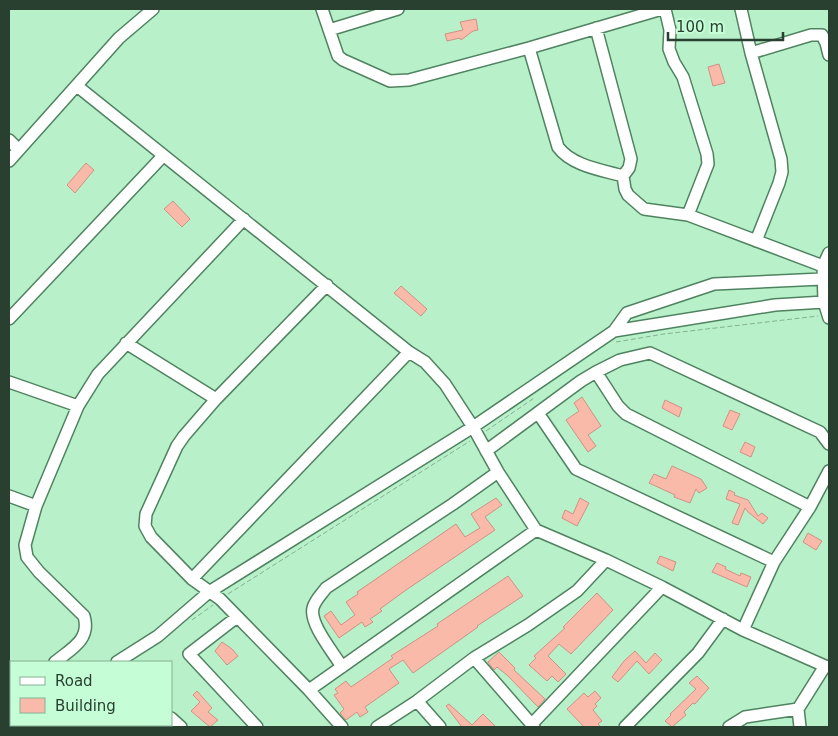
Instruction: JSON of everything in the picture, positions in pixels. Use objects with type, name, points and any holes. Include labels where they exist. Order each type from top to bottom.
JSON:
[{"type":"street","points":[[9,162],[119,38],[153,9]]},
{"type":"street","points":[[322,9],[338,56],[390,81],[410,80],[530,48],[663,9],[670,30],[670,49],[674,62],[683,77],[707,154],[708,164],[688,215]]},
{"type":"street","points":[[329,30],[398,9]]},
{"type":"street","points":[[741,9],[782,172],[756,241]]},
{"type":"street","points":[[596,28],[631,159],[623,176],[628,195],[644,210],[688,215],[823,266]]},
{"type":"street","points":[[751,52],[811,34],[822,35],[829,55]]},
{"type":"street","points":[[530,48],[558,147],[563,154],[571,160],[623,176]]},
{"type":"street","points":[[77,86],[409,352],[425,362],[445,384],[498,472],[536,530],[606,560],[743,630],[827,667],[798,710],[800,727]]},
{"type":"street","points":[[9,140],[19,150]]},
{"type":"street","points":[[9,319],[162,156]]},
{"type":"street","points":[[56,661],[83,638],[87,626],[84,616],[39,572],[27,557],[25,545],[36,506],[78,406],[98,374],[244,219]]},
{"type":"street","points":[[829,254],[823,266],[822,279],[829,316]]},
{"type":"street","points":[[614,336],[627,313],[714,284],[822,279]]},
{"type":"street","points":[[326,285],[216,399],[176,446],[146,514],[145,526],[151,537],[192,579],[220,599],[309,690],[342,727]]},
{"type":"street","points":[[119,661],[158,636],[209,592],[475,432],[614,336],[775,305],[827,300]]},
{"type":"street","points":[[126,343],[216,399]]},
{"type":"street","points":[[192,579],[409,352]]},
{"type":"street","points":[[486,451],[596,372],[620,360],[650,353],[820,432],[829,444]]},
{"type":"street","points":[[596,372],[618,406],[626,414],[810,508]]},
{"type":"street","points":[[9,382],[78,406]]},
{"type":"street","points":[[538,414],[576,469],[774,562]]},
{"type":"street","points":[[743,630],[774,562],[810,508],[829,471]]},
{"type":"street","points":[[342,667],[314,623],[312,610],[316,600],[326,588],[498,472]]},
{"type":"street","points":[[9,496],[36,506]]},
{"type":"street","points":[[309,690],[536,530]]},
{"type":"street","points":[[377,727],[417,701],[474,658],[528,625],[577,591],[606,560]]},
{"type":"street","points":[[474,658],[532,726],[662,587]]},
{"type":"street","points":[[237,617],[190,654],[257,727]]},
{"type":"street","points":[[625,727],[698,653],[723,619]]},
{"type":"street","points":[[417,701],[440,727]]},
{"type":"street","points":[[730,727],[746,717],[798,710]]},
{"type":"path","points":[[614,336],[664,334],[829,316]]},
{"type":"path","points":[[189,622],[220,599],[475,432],[534,398]]},
{"type":"building","points":[[476,19],[478,30],[473,31],[461,40],[460,38],[447,41],[445,34],[463,30],[460,22]]},
{"type":"building","points":[[719,64],[725,83],[713,86],[708,67]]},
{"type":"building","points":[[86,163],[94,170],[75,193],[67,185]]},
{"type":"building","points":[[173,201],[190,219],[182,227],[164,209]]},
{"type":"building","points":[[401,286],[427,309],[421,316],[394,293]]},
{"type":"building","points":[[582,397],[601,426],[588,435],[596,446],[588,452],[566,420],[579,411],[574,403]]},
{"type":"building","points":[[665,400],[682,408],[679,417],[662,408]]},
{"type":"building","points":[[730,410],[740,414],[732,430],[723,426]]},
{"type":"building","points":[[745,442],[755,447],[751,457],[740,452]]},
{"type":"building","points":[[672,466],[701,479],[707,488],[699,493],[696,489],[690,503],[674,497],[675,495],[649,483],[654,474],[666,479]]},
{"type":"building","points":[[729,490],[735,493],[734,495],[748,500],[758,516],[762,513],[768,518],[763,524],[745,508],[738,525],[732,523],[740,504],[726,499]]},
{"type":"building","points":[[496,498],[502,505],[485,517],[495,530],[380,609],[382,611],[370,619],[373,622],[365,627],[362,622],[339,638],[324,616],[331,611],[341,625],[355,615],[346,602],[358,594],[357,592],[456,524],[465,537],[480,528],[471,514]]},
{"type":"building","points":[[580,498],[589,503],[577,526],[562,518],[565,510],[573,514]]},
{"type":"building","points":[[808,533],[822,541],[816,550],[803,542]]},
{"type":"building","points":[[660,556],[676,562],[673,571],[657,563]]},
{"type":"building","points":[[717,563],[740,576],[741,573],[751,577],[747,587],[712,572]]},
{"type":"building","points":[[508,576],[523,596],[477,626],[413,673],[403,660],[389,669],[399,683],[365,707],[368,712],[360,717],[357,712],[345,719],[340,713],[344,709],[334,695],[338,693],[335,689],[346,681],[351,687],[393,658],[391,656],[438,626],[437,624]]},
{"type":"building","points":[[597,593],[613,610],[571,654],[559,644],[548,656],[566,674],[558,682],[552,676],[547,681],[529,665],[536,658],[534,656],[565,628],[563,627]]},
{"type":"building","points":[[222,642],[238,656],[227,665],[215,651]]},
{"type":"building","points":[[635,651],[646,663],[655,653],[662,660],[649,674],[637,661],[618,682],[612,677],[624,661]]},
{"type":"building","points":[[499,652],[515,668],[514,670],[545,699],[538,707],[508,676],[497,667],[494,670],[488,662]]},
{"type":"building","points":[[697,676],[709,688],[695,704],[693,703],[684,712],[686,715],[672,727],[665,721],[696,689],[689,683]]},
{"type":"building","points":[[197,691],[212,708],[208,712],[218,720],[210,727],[191,711],[200,702],[193,695]]},
{"type":"building","points":[[595,691],[601,698],[595,704],[597,706],[593,710],[602,721],[598,724],[601,727],[584,727],[567,709],[584,693],[588,697]]},
{"type":"building","points":[[449,704],[472,725],[483,714],[496,727],[462,727],[446,706]]}]
